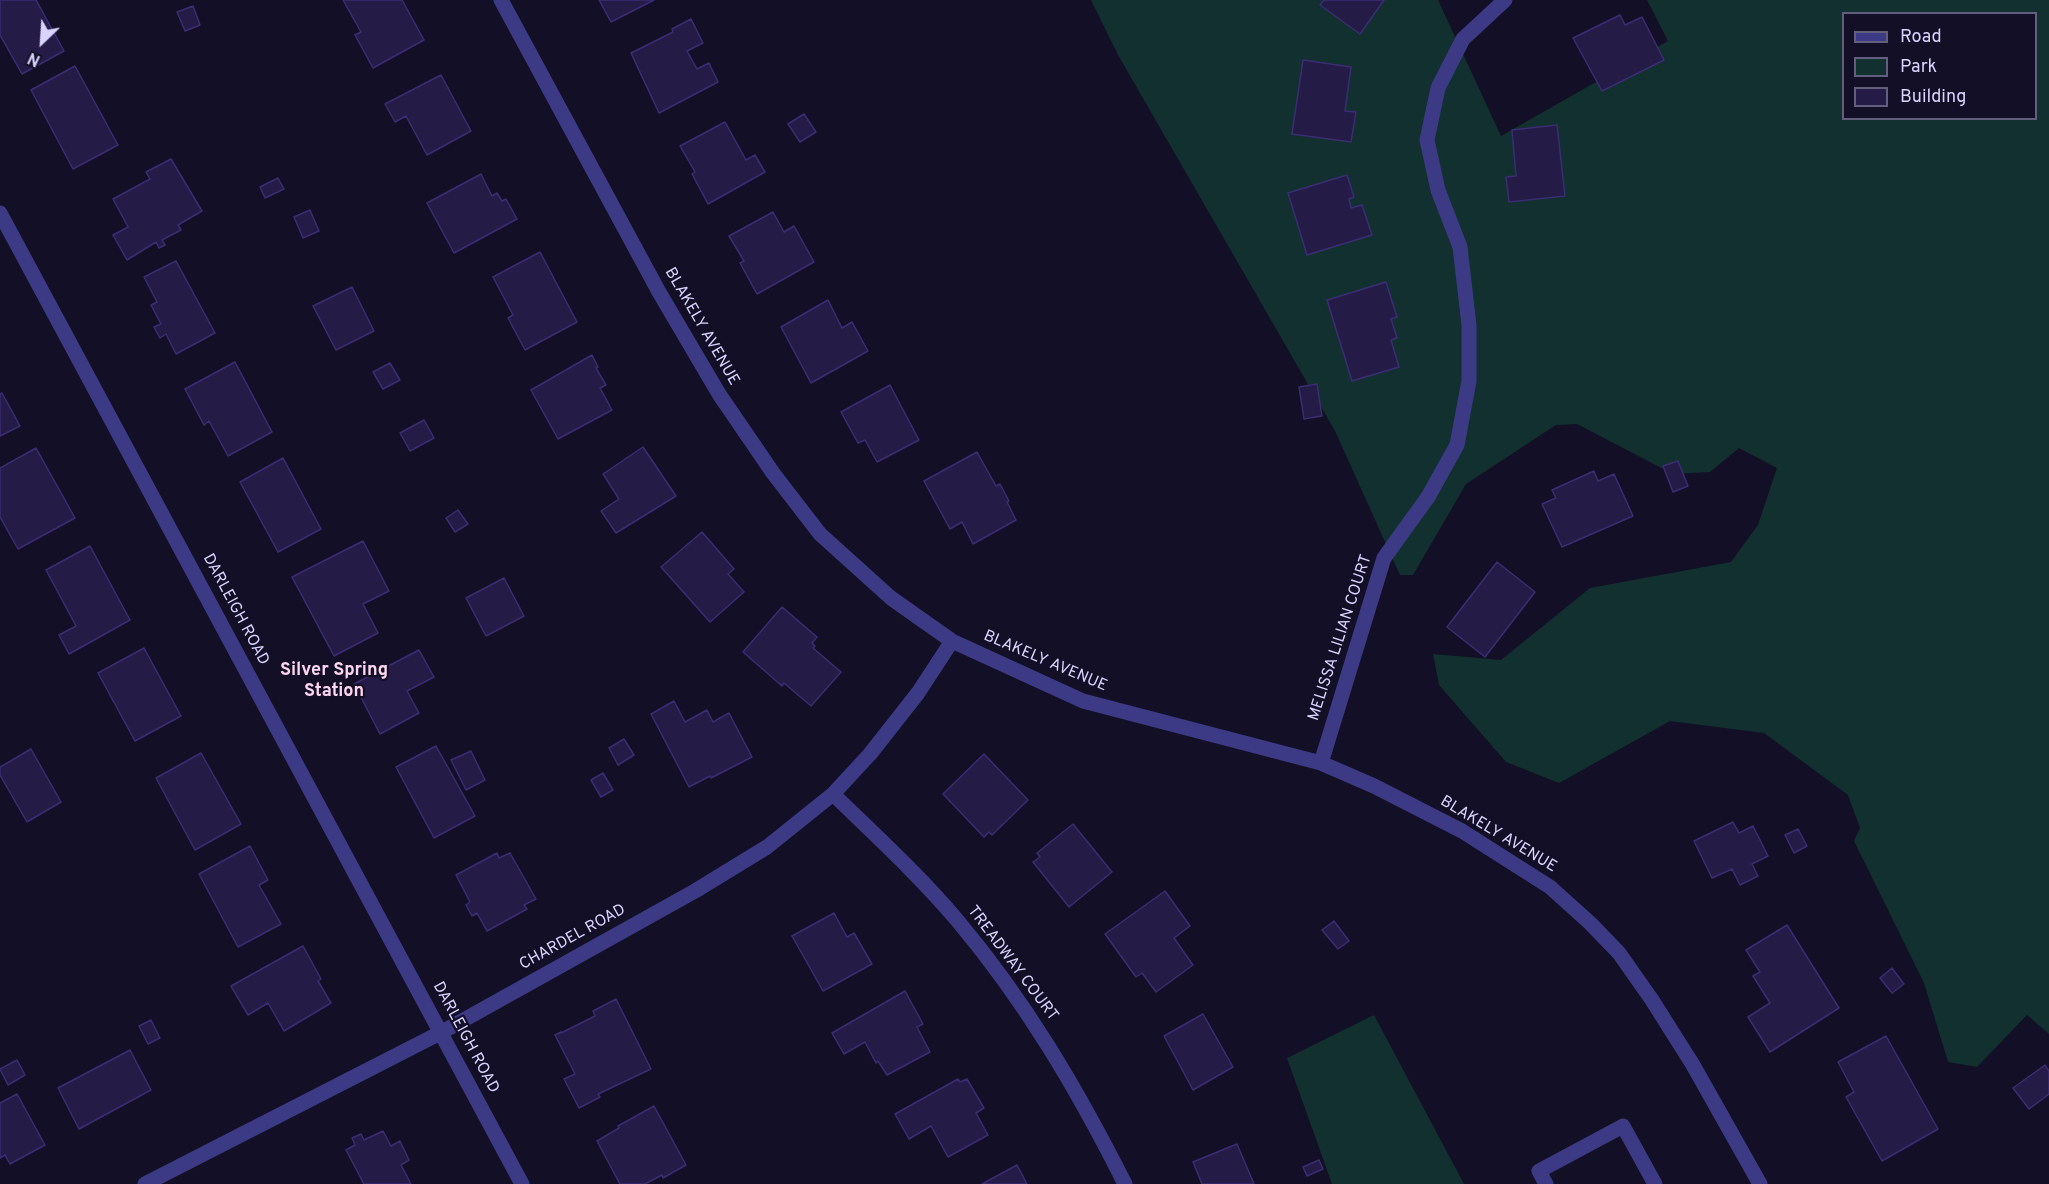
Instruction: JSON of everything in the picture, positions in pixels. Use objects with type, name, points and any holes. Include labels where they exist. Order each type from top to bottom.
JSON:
[{"type":"street","name":"BLAKELY AVENUE","points":[[501,0],[659,292],[719,394],[772,473],[820,534],[891,598],[952,641],[1083,701],[1321,763],[1374,786],[1462,831],[1550,886],[1619,953],[1693,1065],[1760,1184]]},
{"type":"street","name":"MELISSA LILIAN COURT","points":[[1321,763],[1384,558],[1428,497],[1457,445],[1469,381],[1469,325],[1460,247],[1438,190],[1427,140],[1438,88],[1463,39],[1505,0]]},
{"type":"street","name":"DARLEIGH ROAD","points":[[0,213],[522,1184]]},
{"type":"street","name":"CHARDEL ROAD","points":[[145,1184],[442,1032],[695,891],[767,847],[833,794],[870,754],[918,693],[952,641]]},
{"type":"street","name":"TREADWAY COURT","points":[[833,794],[897,856],[956,919],[1004,978],[1053,1051],[1099,1132],[1125,1184]]},
{"type":"street","points":[[1546,1184],[1539,1171],[1623,1126],[1655,1184]]},
{"type":"green space","points":[[1091,0],[1438,0],[1501,136],[1668,41],[1647,0],[2049,0],[2049,1034],[2027,1015],[1977,1067],[1948,1062],[1924,983],[1854,841],[1860,828],[1848,795],[1764,733],[1670,721],[1559,783],[1506,762],[1439,685],[1433,654],[1501,660],[1590,588],[1731,562],[1758,525],[1777,468],[1739,448],[1710,472],[1673,474],[1577,424],[1556,425],[1466,484],[1413,575],[1400,575],[1335,431],[1118,55]]},
{"type":"green space","points":[[1374,1015],[1464,1184],[1332,1184],[1287,1058]]},
{"type":"building","points":[[0,0],[36,0],[64,51],[22,74],[0,35]]},
{"type":"building","points":[[343,0],[402,0],[424,40],[373,68],[355,35],[361,32]]},
{"type":"building","points":[[599,0],[654,0],[611,22]]},
{"type":"building","points":[[1324,0],[1384,0],[1360,34],[1320,5]]},
{"type":"building","points":[[193,6],[200,25],[185,31],[177,12]]},
{"type":"building","points":[[1620,15],[1625,25],[1642,17],[1664,60],[1602,91],[1573,38]]},
{"type":"building","points":[[691,19],[703,43],[687,51],[697,69],[709,63],[718,82],[659,113],[631,53],[673,32],[672,29]]},
{"type":"building","points":[[1303,60],[1351,67],[1345,111],[1356,112],[1351,142],[1292,134]]},
{"type":"building","points":[[75,66],[118,145],[73,169],[31,90]]},
{"type":"building","points":[[441,75],[471,131],[427,155],[406,116],[395,122],[385,104]]},
{"type":"building","points":[[804,114],[816,132],[800,142],[788,124]]},
{"type":"building","points":[[725,122],[746,160],[755,155],[765,172],[708,204],[692,174],[695,172],[680,146]]},
{"type":"building","points":[[1557,125],[1565,196],[1509,202],[1506,177],[1516,176],[1512,130]]},
{"type":"building","points":[[171,159],[202,211],[178,225],[181,230],[162,240],[165,245],[159,248],[156,242],[127,260],[113,235],[128,227],[113,199],[150,179],[146,172]]},
{"type":"building","points":[[481,174],[492,196],[497,193],[502,201],[506,199],[517,219],[454,253],[427,203]]},
{"type":"building","points":[[1347,175],[1354,197],[1349,199],[1351,208],[1362,205],[1372,235],[1307,255],[1288,193]]},
{"type":"building","points":[[278,178],[284,189],[265,198],[260,187]]},
{"type":"building","points":[[310,210],[319,231],[303,238],[294,217]]},
{"type":"building","points":[[773,212],[784,232],[794,226],[814,262],[757,294],[740,263],[744,261],[729,236]]},
{"type":"building","points":[[540,252],[577,322],[525,350],[508,318],[513,315],[493,277]]},
{"type":"building","points":[[176,261],[215,333],[176,354],[166,334],[160,338],[154,327],[161,324],[151,305],[157,302],[144,277]]},
{"type":"building","points":[[1386,282],[1397,317],[1391,319],[1397,338],[1391,340],[1399,367],[1352,381],[1327,300]]},
{"type":"building","points":[[352,287],[374,331],[336,350],[313,306]]},
{"type":"building","points":[[828,300],[842,328],[852,322],[868,351],[811,383],[781,327]]},
{"type":"building","points":[[592,355],[598,367],[596,368],[606,385],[600,388],[612,410],[558,439],[531,390]]},
{"type":"building","points":[[235,362],[272,432],[228,456],[209,421],[204,425],[185,389]]},
{"type":"building","points":[[390,363],[400,380],[383,389],[373,372]]},
{"type":"building","points":[[1317,384],[1322,416],[1304,419],[1299,387]]},
{"type":"building","points":[[890,385],[919,440],[877,462],[865,440],[858,443],[841,412]]},
{"type":"building","points":[[2,393],[20,426],[0,436],[0,394]]},
{"type":"building","points":[[424,420],[434,438],[410,451],[400,433]]},
{"type":"building","points":[[643,447],[676,496],[616,533],[601,511],[619,499],[603,474]]},
{"type":"building","points":[[36,448],[75,518],[18,549],[0,517],[0,468]]},
{"type":"building","points":[[977,452],[996,486],[1000,484],[1016,520],[973,544],[962,522],[950,529],[924,481]]},
{"type":"building","points":[[283,458],[321,529],[278,552],[240,482]]},
{"type":"building","points":[[1678,461],[1688,486],[1673,492],[1663,466]]},
{"type":"building","points":[[1594,471],[1598,481],[1614,474],[1633,516],[1562,547],[1542,504],[1556,498],[1552,490]]},
{"type":"building","points":[[458,510],[468,524],[455,532],[446,518]]},
{"type":"building","points":[[702,532],[734,569],[728,574],[744,592],[710,622],[661,567]]},
{"type":"building","points":[[363,541],[389,591],[363,604],[378,633],[334,656],[292,577]]},
{"type":"building","points":[[90,546],[130,620],[69,654],[59,635],[76,626],[46,570]]},
{"type":"building","points":[[1497,562],[1535,592],[1485,657],[1447,627]]},
{"type":"building","points":[[504,578],[524,616],[486,636],[466,598]]},
{"type":"building","points":[[782,607],[817,637],[812,643],[815,646],[813,648],[841,672],[811,706],[784,683],[782,686],[743,652]]},
{"type":"building","points":[[144,648],[181,716],[135,741],[98,673]]},
{"type":"building","points":[[419,650],[434,677],[407,691],[419,713],[380,734],[354,684]]},
{"type":"building","points":[[674,701],[685,722],[707,710],[713,722],[729,713],[752,757],[689,787],[651,714]]},
{"type":"building","points":[[624,739],[634,755],[618,765],[609,748]]},
{"type":"building","points":[[436,746],[475,816],[434,838],[396,767]]},
{"type":"building","points":[[31,749],[61,802],[27,822],[0,775],[0,767]]},
{"type":"building","points":[[471,751],[485,780],[466,790],[451,760]]},
{"type":"building","points":[[201,753],[241,824],[195,850],[156,778]]},
{"type":"building","points":[[984,754],[1028,800],[992,835],[989,832],[984,837],[943,794]]},
{"type":"building","points":[[603,773],[613,790],[601,797],[591,780]]},
{"type":"building","points":[[1733,822],[1739,833],[1753,826],[1768,856],[1752,864],[1758,876],[1740,885],[1732,869],[1712,878],[1694,841]]},
{"type":"building","points":[[1073,824],[1112,872],[1069,907],[1033,862],[1040,857],[1037,853]]},
{"type":"building","points":[[1798,829],[1807,846],[1794,853],[1785,835]]},
{"type":"building","points":[[250,846],[268,880],[259,885],[281,924],[238,947],[199,874]]},
{"type":"building","points":[[497,853],[499,858],[510,853],[536,899],[524,905],[527,909],[487,931],[477,913],[472,916],[466,905],[470,902],[456,875]]},
{"type":"building","points":[[1165,891],[1190,926],[1174,938],[1193,965],[1156,992],[1142,973],[1136,977],[1105,934]]},
{"type":"building","points":[[834,913],[847,937],[854,933],[872,964],[823,991],[792,936]]},
{"type":"building","points":[[1334,921],[1349,941],[1338,949],[1322,930]]},
{"type":"building","points":[[1787,925],[1839,1008],[1770,1052],[1748,1017],[1770,1003],[1753,976],[1760,972],[1746,950]]},
{"type":"building","points":[[303,946],[321,979],[318,981],[331,1003],[284,1031],[268,1003],[248,1015],[231,986]]},
{"type":"building","points":[[1892,968],[1904,984],[1892,993],[1880,978]]},
{"type":"building","points":[[905,991],[923,1024],[917,1027],[930,1052],[887,1075],[878,1061],[876,1063],[865,1042],[844,1054],[832,1033]]},
{"type":"building","points":[[616,999],[651,1069],[598,1094],[600,1097],[579,1108],[564,1079],[575,1074],[555,1035],[595,1016],[593,1011]]},
{"type":"building","points":[[1203,1014],[1233,1067],[1193,1090],[1164,1036]]},
{"type":"building","points":[[151,1020],[160,1038],[148,1044],[139,1026]]},
{"type":"building","points":[[1886,1036],[1938,1129],[1882,1161],[1846,1097],[1854,1092],[1838,1062]]},
{"type":"building","points":[[130,1050],[151,1090],[79,1129],[58,1088]]},
{"type":"building","points":[[17,1060],[25,1075],[8,1085],[0,1069]]},
{"type":"building","points":[[2045,1065],[2049,1071],[2049,1094],[2029,1109],[2013,1088]]},
{"type":"building","points":[[958,1079],[960,1082],[967,1079],[984,1108],[976,1113],[988,1135],[948,1157],[931,1126],[909,1139],[895,1114]]},
{"type":"building","points":[[17,1094],[45,1145],[10,1164],[5,1155],[0,1158],[0,1103]]},
{"type":"building","points":[[654,1106],[686,1165],[663,1178],[662,1175],[645,1184],[620,1184],[597,1141]]},
{"type":"building","points":[[383,1131],[391,1146],[400,1141],[409,1160],[401,1165],[411,1184],[364,1184],[346,1150],[355,1145],[352,1138],[361,1134],[364,1140]]},
{"type":"building","points":[[1237,1144],[1254,1184],[1202,1184],[1193,1162]]},
{"type":"building","points":[[1319,1160],[1323,1169],[1307,1176],[1303,1167]]},
{"type":"building","points":[[1017,1165],[1027,1184],[982,1184]]},
{"type":"district","name":"Silver Spring Station","points":[[334,681]]}]
